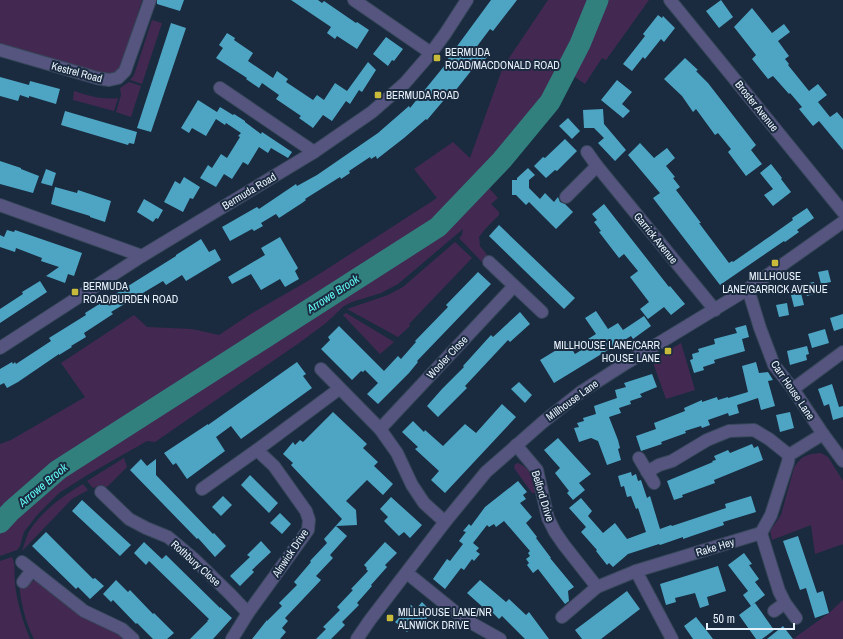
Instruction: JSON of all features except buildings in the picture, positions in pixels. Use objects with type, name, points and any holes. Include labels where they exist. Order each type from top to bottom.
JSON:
[{"type":"street","name":"Kestrel Road","points":[[0,50],[97,78],[109,80],[118,78],[125,71],[130,60],[150,0]]},
{"type":"street","points":[[354,0],[431,53]]},
{"type":"street","name":"Bermuda Road","points":[[0,348],[142,256],[314,152],[372,112],[405,83],[431,53],[467,0]]},
{"type":"street","name":"Broster Avenue","points":[[677,2],[843,212]]},
{"type":"street","points":[[220,88],[314,152]]},
{"type":"street","name":"Garrick Avenue","points":[[587,152],[715,310]]},
{"type":"street","points":[[566,197],[597,166]]},
{"type":"street","points":[[0,205],[142,256]]},
{"type":"street","name":"Millhouse Lane","points":[[357,639],[445,522],[486,472],[516,445],[581,392],[748,289],[843,222]]},
{"type":"street","points":[[489,262],[542,312]]},
{"type":"street","name":"Wooler Close","points":[[380,429],[514,286]]},
{"type":"street","name":"Carr House Lane","points":[[748,289],[760,328],[774,365],[793,389],[843,461]]},
{"type":"street","points":[[793,389],[843,352]]},
{"type":"street","points":[[321,369],[380,429],[397,453],[412,485],[424,503],[445,522]]},
{"type":"street","points":[[202,489],[339,389]]},
{"type":"street","points":[[647,472],[659,465],[672,462],[706,440],[729,431],[754,430],[769,439],[789,455]]},
{"type":"street","points":[[789,455],[823,434]]},
{"type":"street","name":"Belford Drive","points":[[516,445],[537,470],[548,518],[555,532],[598,587]]},
{"type":"street","name":"Alnwick Drive","points":[[232,639],[248,613],[308,530],[309,520],[306,511],[274,466],[257,450]]},
{"type":"street","points":[[789,455],[771,515],[761,533],[779,590],[785,603],[796,618]]},
{"type":"street","points":[[639,458],[654,483]]},
{"type":"street","name":"Rothbury Close","points":[[101,492],[130,519],[146,528],[168,537],[178,545],[225,588],[248,613]]},
{"type":"street","name":"Rake Hey","points":[[562,617],[598,587],[636,571],[761,533]]},
{"type":"street","points":[[22,562],[84,611],[122,629],[133,639]]},
{"type":"street","points":[[23,582],[32,570]]},
{"type":"street","points":[[636,571],[672,639]]},
{"type":"street","points":[[407,573],[454,611],[500,639]]},
{"type":"street","points":[[774,610],[785,603]]},
{"type":"shaded area","points":[[0,0],[142,0],[121,66],[115,73],[107,75],[0,45]]},
{"type":"shaded area","points":[[548,0],[649,0],[606,60],[602,58],[585,84],[566,71],[556,91],[560,95],[545,121],[528,144],[488,187],[498,198],[491,204],[499,212],[499,215],[479,237],[480,246],[488,256],[482,262],[459,238],[462,235],[463,229],[398,284],[381,293],[344,306],[326,323],[299,343],[155,442],[147,441],[59,493],[38,514],[24,532],[20,546],[17,550],[0,556],[0,444],[11,440],[85,397],[61,363],[134,315],[147,327],[192,329],[219,335],[249,315],[313,278],[437,198],[414,169],[453,142],[470,158],[503,67]]},
{"type":"shaded area","points":[[152,20],[162,23],[142,84],[130,80],[134,75]]},
{"type":"shaded area","points":[[129,82],[141,86],[131,117],[116,112],[121,95],[120,88]]},
{"type":"shaded area","points":[[74,91],[101,98],[118,98],[114,111],[73,100]]},
{"type":"shaded area","points":[[455,242],[472,258],[409,324],[410,326],[398,337],[347,309],[388,295],[403,287]]},
{"type":"shaded area","points":[[346,313],[394,342],[380,354],[343,315]]},
{"type":"shaded area","points":[[681,343],[695,390],[666,399],[652,360]]},
{"type":"shaded area","points":[[821,453],[828,457],[843,481],[843,544],[815,554],[811,525],[772,540],[770,531],[781,515],[794,468],[805,456]]},
{"type":"shaded area","points":[[124,458],[127,467],[107,487],[101,485],[93,488],[87,481]]},
{"type":"shaded area","points":[[518,463],[523,465],[529,471],[535,493],[532,493],[514,468],[515,464]]},
{"type":"shaded area","points":[[83,484],[88,490],[72,499],[22,551],[29,532],[41,516],[61,498]]},
{"type":"shaded area","points":[[12,557],[17,598],[30,639],[0,639],[0,561]]},
{"type":"shaded area","points":[[37,580],[127,639],[34,639],[24,612],[19,583],[26,586]]},
{"type":"shaded area","points":[[843,600],[843,639],[793,639],[829,613]]},
{"type":"waterway","name":"Arrowe Brook","points":[[0,523],[11,511],[58,470],[438,227],[502,160],[550,102],[580,44],[598,0]]},
{"type":"place","name":"BERMUDA ROAD/MACDONALD ROAD","points":[[437,58]]},
{"type":"place","name":"BERMUDA ROAD","points":[[378,95]]},
{"type":"place","name":"MILLHOUSE LANE/GARRICK AVENUE","points":[[775,263]]},
{"type":"place","name":"BERMUDA ROAD/BURDEN ROAD","points":[[75,292]]},
{"type":"place","name":"MILLHOUSE LANE/CARR HOUSE LANE","points":[[668,351]]},
{"type":"place","name":"MILLHOUSE LANE/NR ALNWICK DRIVE","points":[[390,618]]}]
